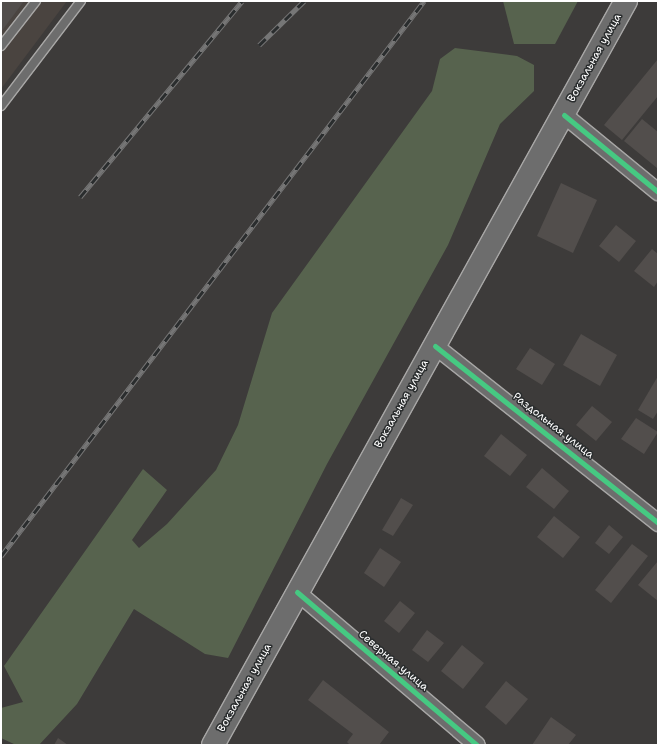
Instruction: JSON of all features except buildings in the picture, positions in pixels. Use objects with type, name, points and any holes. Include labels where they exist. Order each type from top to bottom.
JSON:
[{"type":"main road","name":"Вокзальная улица","points":[[214,745],[296,592],[564,115],[626,1]]},
{"type":"street","points":[[564,115],[658,192]]},
{"type":"street","name":"Раздольная улица","points":[[435,346],[658,523]]},
{"type":"street","name":"Северная улица","points":[[296,592],[477,745]]},
{"type":"lane","points":[[1,46],[36,1]]},
{"type":"lane","points":[[1,106],[81,1]]},
{"type":"shaded area","points":[[1,1],[67,1],[1,89]]},
{"type":"green space","points":[[503,1],[578,1],[555,44],[514,44]]},
{"type":"green space","points":[[455,48],[517,56],[534,65],[534,91],[500,124],[448,245],[327,464],[228,658],[205,654],[134,609],[77,704],[39,745],[16,745],[1,738],[1,708],[23,702],[4,666],[143,469],[167,490],[132,540],[139,548],[167,524],[216,470],[238,425],[272,313],[432,91],[440,59]]},
{"type":"railway","points":[[80,197],[242,1]]},
{"type":"railway","points":[[259,45],[304,1]]},
{"type":"railway","points":[[1,556],[424,1]]},
{"type":"cycle path","points":[[564,115],[658,192]]},
{"type":"cycle path","points":[[435,346],[658,523]]},
{"type":"cycle path","points":[[297,592],[477,745]]}]
